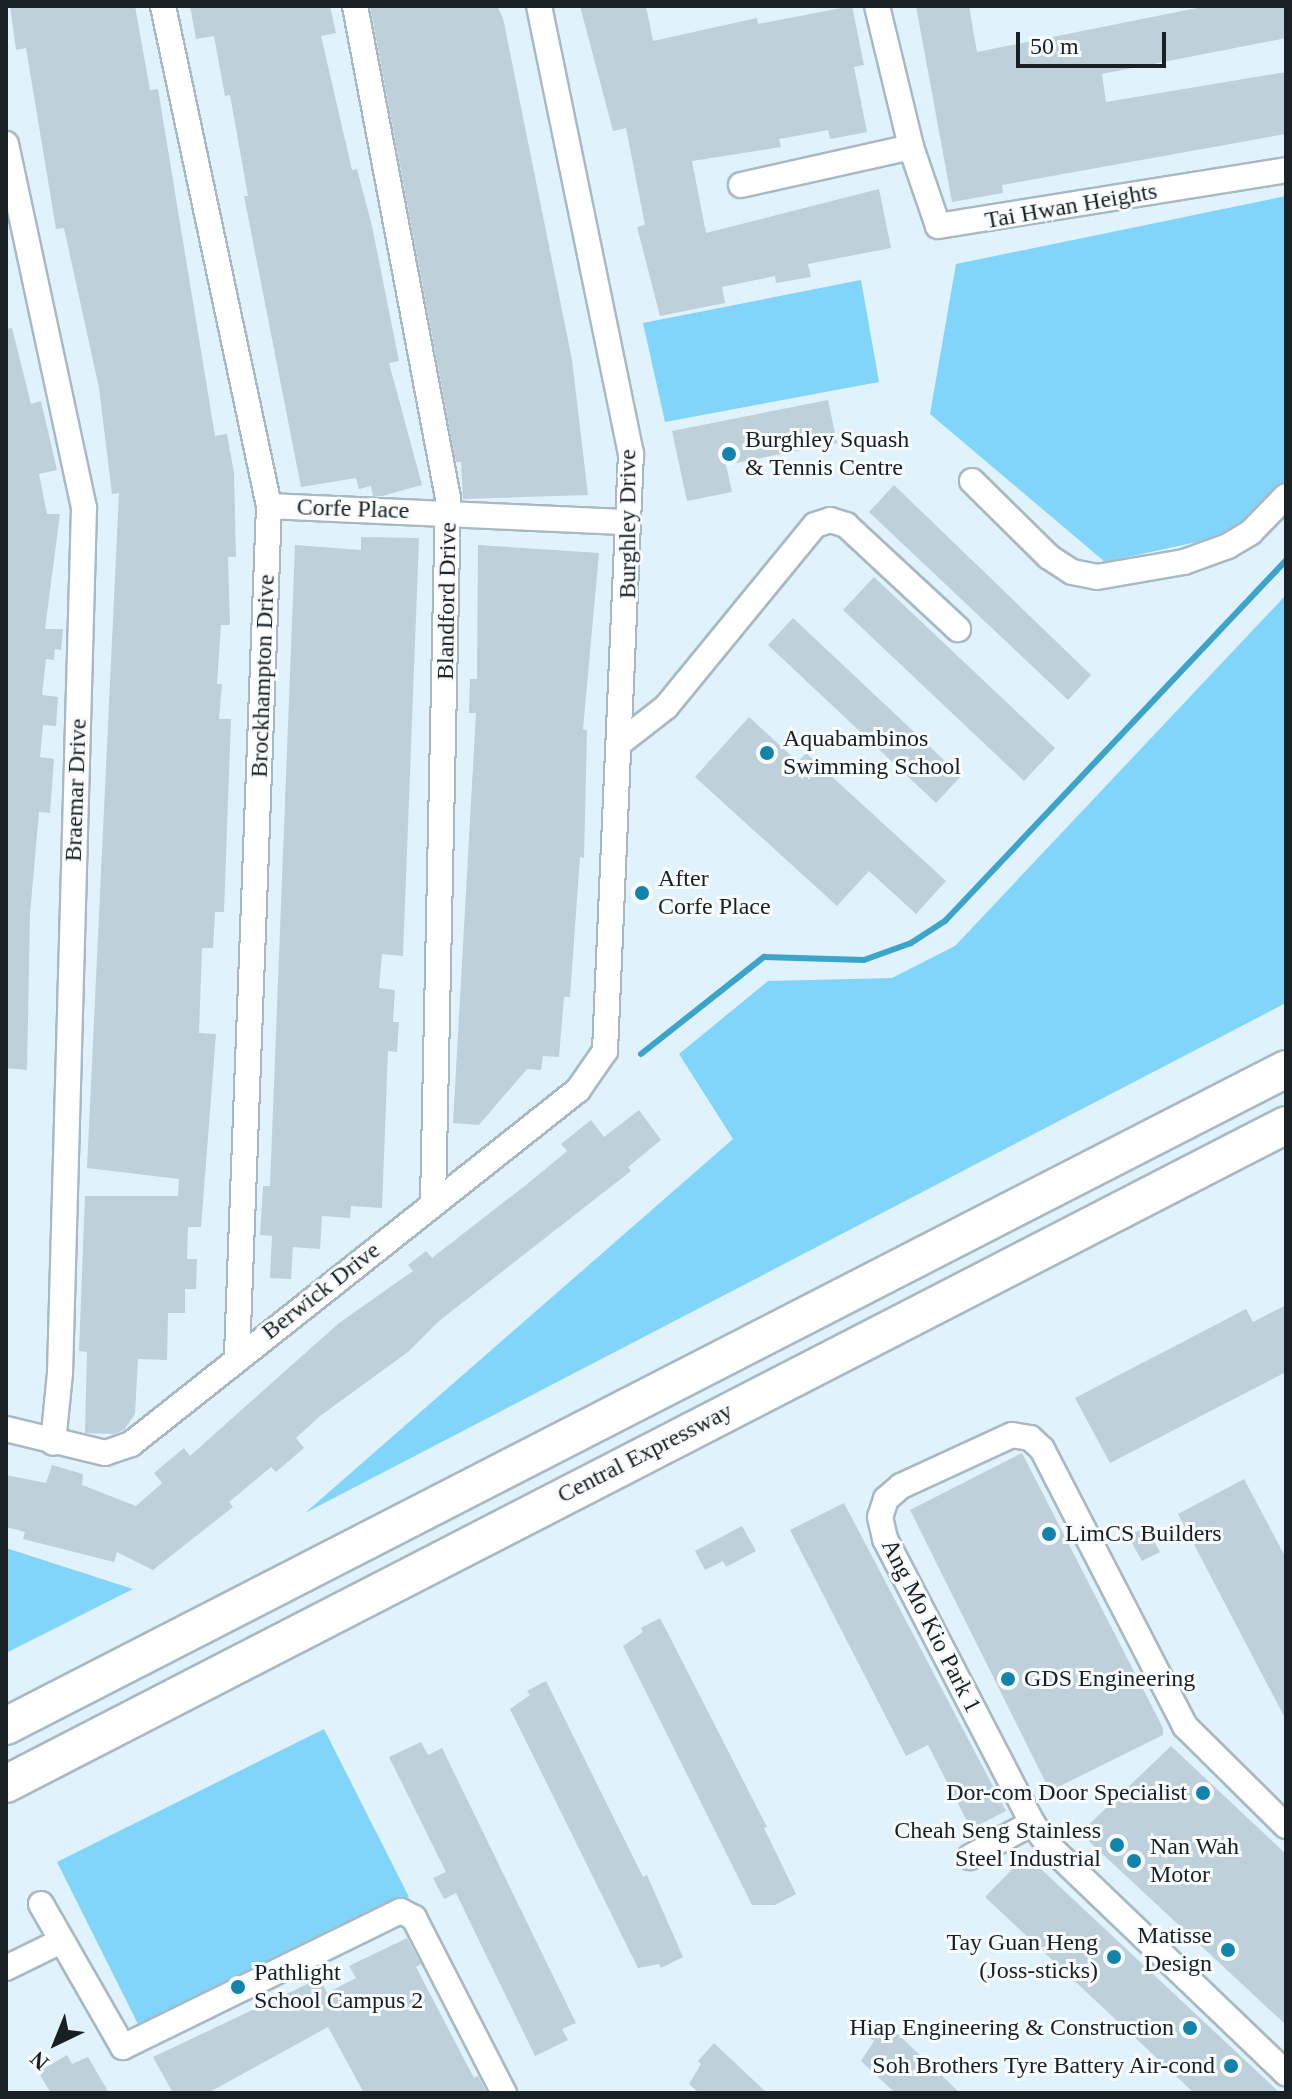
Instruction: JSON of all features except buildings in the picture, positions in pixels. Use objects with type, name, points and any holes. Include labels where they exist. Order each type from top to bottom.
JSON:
[{"type":"highway","name":"Central Expressway","points":[[6,1726],[1286,1069]]},
{"type":"highway","name":"Central Expressway","points":[[6,1784],[1286,1125]]},
{"type":"street","name":"Brockhampton Drive","points":[[163,6],[269,506],[237,1356]]},
{"type":"street","name":"Blandford Drive","points":[[355,6],[448,512],[433,1204]]},
{"type":"street","name":"Burghley Drive","points":[[539,6],[622,396],[631,454],[621,742],[605,1051]]},
{"type":"street","name":"Tai Hwan Heights","points":[[877,6],[911,147],[933,220],[946,227],[1286,170]]},
{"type":"street","name":"Braemar Drive","points":[[6,144],[84,508],[60,1358],[53,1443]]},
{"type":"street","points":[[741,185],[911,147]]},
{"type":"street","points":[[972,481],[1049,557],[1072,572],[1097,577],[1184,562],[1228,546],[1251,532],[1286,496]]},
{"type":"street","name":"Corfe Place","points":[[269,506],[628,522]]},
{"type":"street","points":[[621,742],[666,707],[815,525],[830,520],[846,525],[958,629]]},
{"type":"street","name":"Berwick Drive","points":[[6,1429],[53,1443],[105,1453],[120,1449],[578,1090],[605,1051]]},
{"type":"street","name":"Ang Mo Kio Park 1","points":[[1286,1826],[1185,1726],[1042,1449],[1030,1438],[1012,1435],[901,1486],[886,1499],[880,1517],[885,1539],[1032,1823],[1050,1847],[1286,2073]]},
{"type":"street","points":[[970,1857],[1032,1823]]},
{"type":"street","points":[[41,1904],[123,2047],[401,1911],[414,1918],[504,2093]]},
{"type":"street","points":[[6,1968],[61,1941]]},
{"type":"shaded area","points":[[1286,196],[1286,479],[1239,527],[1215,538],[1105,562],[930,414],[956,264]]},
{"type":"shaded area","points":[[861,280],[879,382],[665,422],[643,323]]},
{"type":"shaded area","points":[[1286,595],[1286,1003],[305,1513],[733,1139],[679,1054],[768,981],[892,978],[955,946]]},
{"type":"shaded area","points":[[6,1548],[133,1589],[6,1653]]},
{"type":"shaded area","points":[[324,1729],[409,1897],[141,2030],[57,1862]]},
{"type":"waterway","points":[[641,1054],[764,957],[864,960],[911,943],[945,921],[1286,560]]},
{"type":"place","name":"Burghley Squash & Tennis Centre","points":[[729,454]]},
{"type":"place","name":"Aquabambinos Swimming School","points":[[767,753]]},
{"type":"place","name":"After Corfe Place","points":[[642,893]]},
{"type":"place","name":"LimCS Builders","points":[[1049,1534]]},
{"type":"place","name":"GDS Engineering","points":[[1008,1679]]},
{"type":"place","name":"Dor-com Door Specialist","points":[[1203,1793]]},
{"type":"place","name":"Cheah Seng Stainless Steel Industrial","points":[[1117,1845]]},
{"type":"place","name":"Nan Wah Motor","points":[[1134,1861]]},
{"type":"place","name":"Matisse Design","points":[[1228,1950]]},
{"type":"place","name":"Tay Guan Heng (Joss-sticks)","points":[[1114,1957]]},
{"type":"place","name":"Pathlight School Campus 2","points":[[238,1987]]},
{"type":"place","name":"Hiap Engineering & Construction","points":[[1190,2028]]},
{"type":"place","name":"Soh Brothers Tyre Battery Air-cond","points":[[1231,2066]]}]
